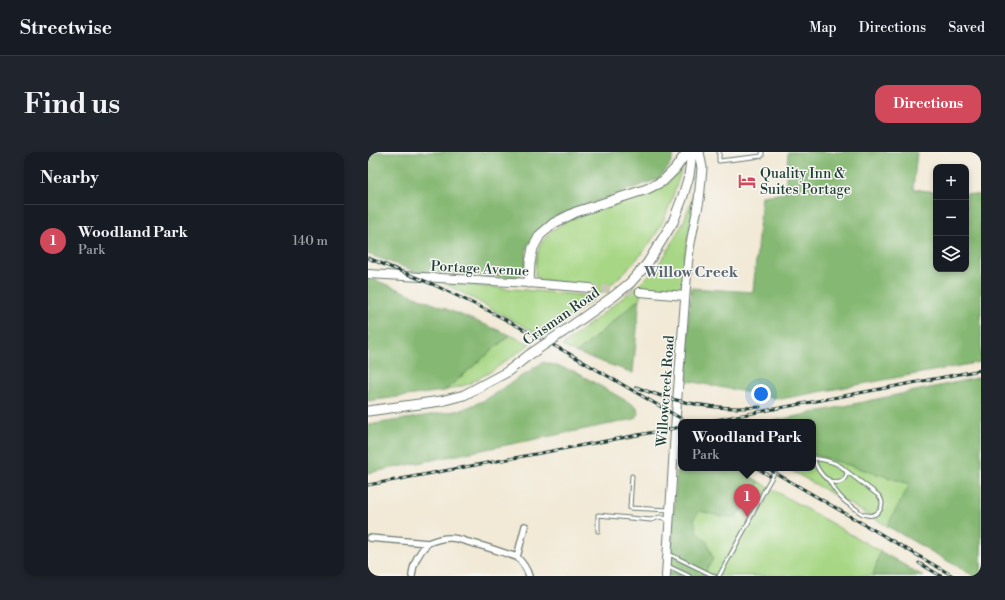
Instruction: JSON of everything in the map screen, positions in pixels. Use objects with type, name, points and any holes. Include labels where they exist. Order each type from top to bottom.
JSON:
[{"type":"main road","points":[[529,283],[530,263],[534,248],[540,235],[554,222],[576,212],[647,189],[663,181],[675,169],[686,152]]},
{"type":"main road","name":"Crisman Road","points":[[368,411],[441,401],[464,395],[507,372],[614,296],[630,283],[647,264],[673,222],[689,176],[692,152]]},
{"type":"main road","points":[[697,210],[702,168],[699,152]]},
{"type":"street","name":"Willowcreek Road","points":[[666,576],[685,296],[690,246],[697,210]]},
{"type":"street","name":"Portage Avenue","points":[[368,274],[590,288]]},
{"type":"street","points":[[640,292],[685,296]]},
{"type":"street","points":[[517,557],[525,526]]},
{"type":"street","points":[[369,538],[428,543]]},
{"type":"street","points":[[412,576],[417,556],[428,543],[434,540],[450,538],[480,544],[517,557],[526,568],[529,576]]},
{"type":"lane","points":[[719,152],[719,161],[762,156],[762,152]]},
{"type":"lane","points":[[816,459],[831,462],[842,467],[878,495],[882,499],[881,510],[872,516],[848,505],[840,498],[828,479]]},
{"type":"lane","points":[[816,464],[821,473],[828,479],[835,482],[843,481],[847,473],[845,470]]},
{"type":"lane","points":[[719,576],[775,471]]},
{"type":"lane","points":[[632,476],[630,508],[670,510]]},
{"type":"lane","points":[[598,531],[598,515],[651,520],[660,517],[669,520]]},
{"type":"lane","points":[[667,554],[714,576]]},
{"type":"lane","points":[[666,566],[689,576]]},
{"type":"green space","points":[[368,152],[675,152],[669,167],[658,179],[559,215],[537,231],[527,247],[525,269],[518,278],[417,272],[368,254]]},
{"type":"green space","points":[[788,152],[917,152],[913,189],[933,192],[933,272],[969,272],[969,194],[981,195],[981,362],[781,399],[683,380],[691,288],[753,292],[762,196],[785,193]]},
{"type":"green space","points":[[682,168],[661,225],[638,258],[608,287],[544,337],[444,283],[592,296],[593,286],[539,280],[535,275],[536,260],[540,244],[552,230],[570,219],[648,194],[666,185]]},
{"type":"green space","points":[[696,187],[685,254],[682,291],[641,289],[640,298],[577,353],[562,346],[640,284],[655,269],[667,252],[684,221]]},
{"type":"green space","points":[[368,277],[510,335],[444,391],[368,401]]},
{"type":"green space","points":[[640,298],[633,373],[577,353]]},
{"type":"green space","points":[[510,335],[530,344],[492,371],[468,384],[444,391]]},
{"type":"green space","points":[[543,362],[574,371],[637,407],[638,413],[635,419],[368,473],[368,425],[461,410],[485,400]]},
{"type":"green space","points":[[981,377],[981,576],[974,576],[887,526],[910,484],[816,455],[816,419],[783,419]]},
{"type":"green space","points":[[816,455],[981,506],[981,576],[974,576],[792,471],[816,471]]},
{"type":"green space","points":[[678,457],[678,471],[737,471],[744,473],[759,482],[752,496],[735,517],[723,517],[700,511],[694,518],[697,532],[707,542],[713,559],[703,576],[669,576]]},
{"type":"green space","points":[[680,471],[737,471],[744,473],[923,576],[670,576]]},
{"type":"green space","points":[[880,551],[923,576],[873,576]]},
{"type":"tunnel","points":[[590,288],[640,292]]},
{"type":"railway","points":[[368,258],[432,284],[491,312],[568,353],[682,419]]},
{"type":"railway","points":[[721,419],[981,370]]},
{"type":"railway","points":[[636,387],[651,393],[681,401],[712,407],[760,407]]},
{"type":"railway","points":[[368,485],[678,428]]},
{"type":"railway","points":[[762,471],[770,476]]},
{"type":"railway","points":[[772,471],[953,576]]},
{"type":"railway","points":[[919,563],[941,576]]},
{"type":"place","name":"Quality Inn & Suites Portage","points":[[747,181]]},
{"type":"place","name":"Woodland Park","points":[[747,517]]},
{"type":"district","name":"Willow Creek","points":[[691,272]]}]
